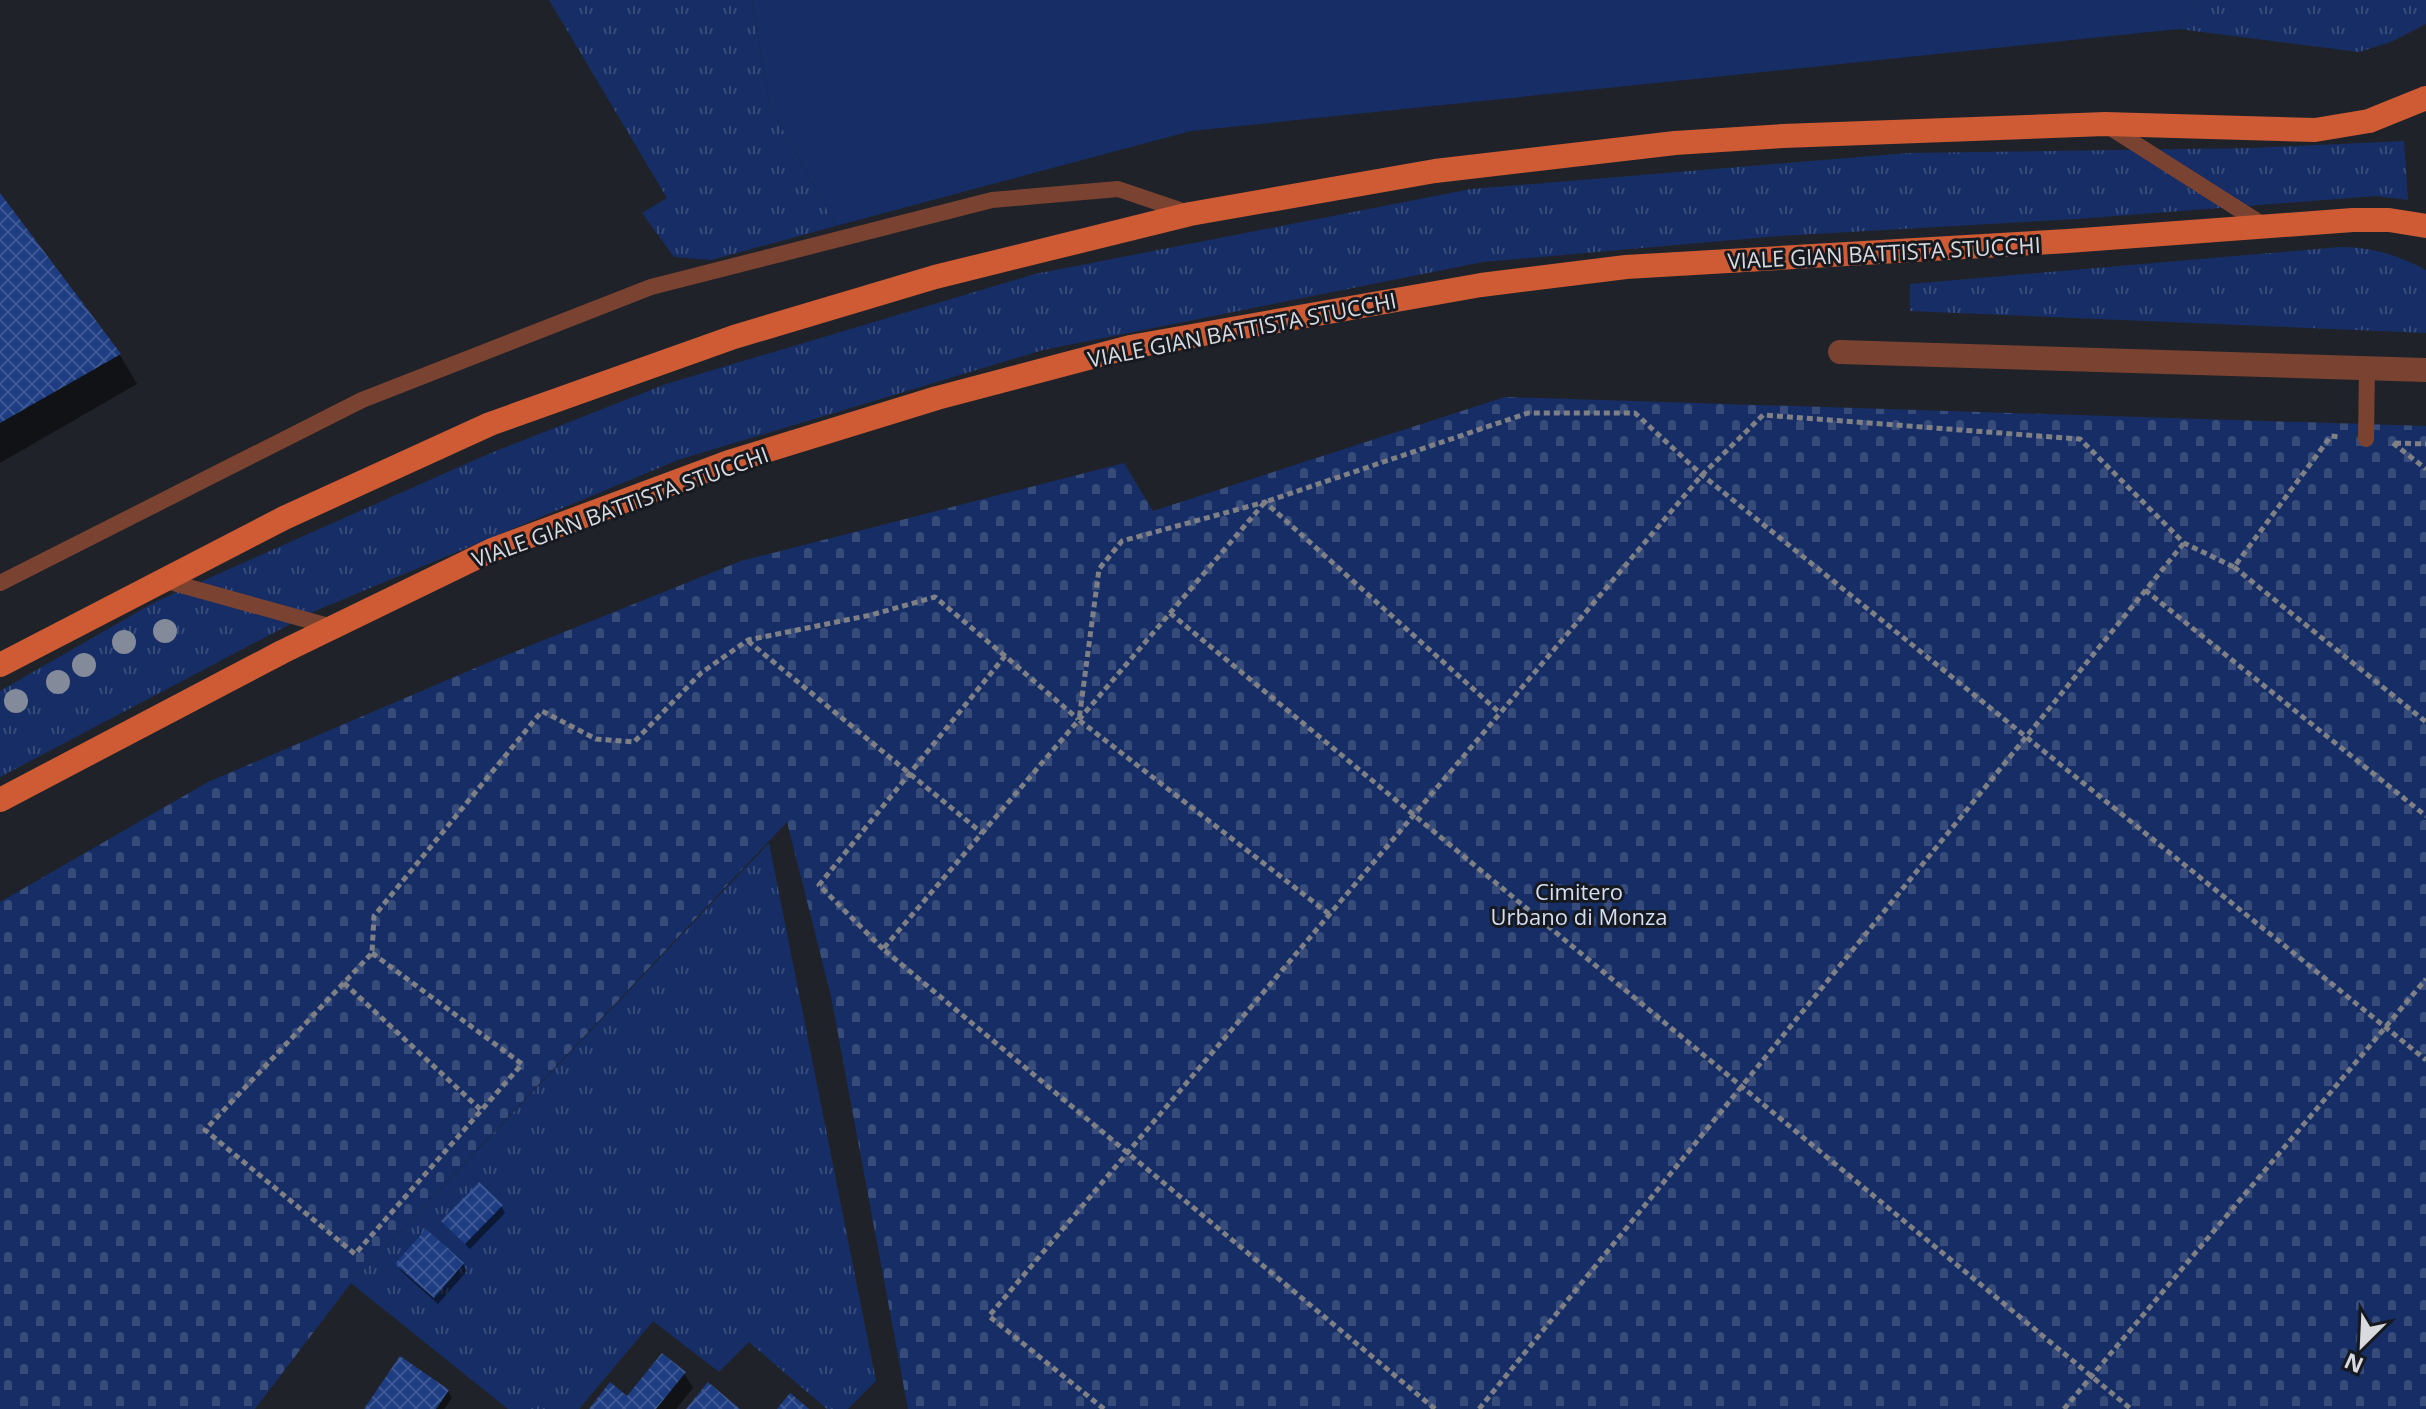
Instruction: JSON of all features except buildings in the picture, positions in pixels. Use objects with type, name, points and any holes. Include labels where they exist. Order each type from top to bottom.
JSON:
[{"type":"main road","points":[[0,665],[284,518],[490,424],[705,347],[935,277],[1190,214],[1435,171],[1675,143],[1798,135],[2105,124],[2315,130],[2369,121],[2426,98]]},
{"type":"main road","name":"VIALE GIAN BATTISTA STUCCHI","points":[[0,800],[332,627],[492,550],[729,462],[937,398],[1130,347],[1481,285],[1626,267],[2068,241],[2362,219],[2426,226]]},
{"type":"street","points":[[1840,352],[2426,370]]},
{"type":"lane","points":[[2105,124],[2265,226]]},
{"type":"lane","points":[[0,583],[362,400],[651,287],[992,200],[1118,189],[1190,214]]},
{"type":"lane","points":[[2366,439],[2367,368]]},
{"type":"lane","points":[[163,580],[332,627]]},
{"type":"path","points":[[1079,720],[1099,569],[1122,541],[1265,502],[1528,413],[1635,413],[1702,475],[2426,1060]]},
{"type":"path","points":[[1104,1409],[989,1316],[1702,475],[1763,415],[2080,439],[2184,543],[2234,567],[2426,722]]},
{"type":"path","points":[[2234,567],[2331,436],[2426,444]]},
{"type":"path","points":[[2394,443],[2426,469]]},
{"type":"path","points":[[883,949],[1265,502]]},
{"type":"path","points":[[1265,502],[1500,713]]},
{"type":"path","points":[[1479,1409],[2184,543]]},
{"type":"path","points":[[2145,590],[2426,816]]},
{"type":"path","points":[[372,953],[522,1064],[355,1254],[205,1130],[372,953],[374,916],[542,711],[596,739],[634,742],[701,673],[748,640],[871,615],[935,597],[1079,720],[1329,914]]},
{"type":"path","points":[[1170,613],[2131,1409]]},
{"type":"path","points":[[748,640],[982,833]]},
{"type":"path","points":[[1005,656],[819,885],[883,949],[1435,1409]]},
{"type":"path","points":[[2064,1409],[2426,979]]},
{"type":"path","points":[[344,983],[481,1110]]},
{"type":"green space","points":[[549,0],[752,0],[770,106],[836,226],[711,260],[674,257],[642,213],[667,198]]},
{"type":"green space","points":[[752,0],[2200,0],[2179,29],[1191,131],[836,226],[770,106]]},
{"type":"green space","points":[[2200,0],[2426,0],[2426,24],[2391,42],[2359,52],[2179,29]]},
{"type":"green space","points":[[2404,141],[2408,200],[2376,196],[2077,219],[1779,236],[1483,262],[1043,350],[678,460],[315,611],[0,777],[0,691],[155,602],[486,455],[666,384],[1035,274],[1471,189],[1908,153],[2252,148]]},
{"type":"green space","points":[[2340,247],[2384,253],[2426,270],[2426,333],[1910,311],[1910,284]]},
{"type":"green space","name":"Cimitero Urbano di Monza","points":[[1505,397],[2426,426],[2426,1409],[908,1409],[831,996],[787,822],[351,1283],[255,1409],[0,1409],[0,902],[208,782],[499,658],[741,561],[1124,463],[1153,511]]},
{"type":"green space","points":[[769,843],[876,1381],[848,1409],[827,1409],[749,1342],[719,1372],[653,1321],[579,1409],[508,1409],[351,1283]]}]
